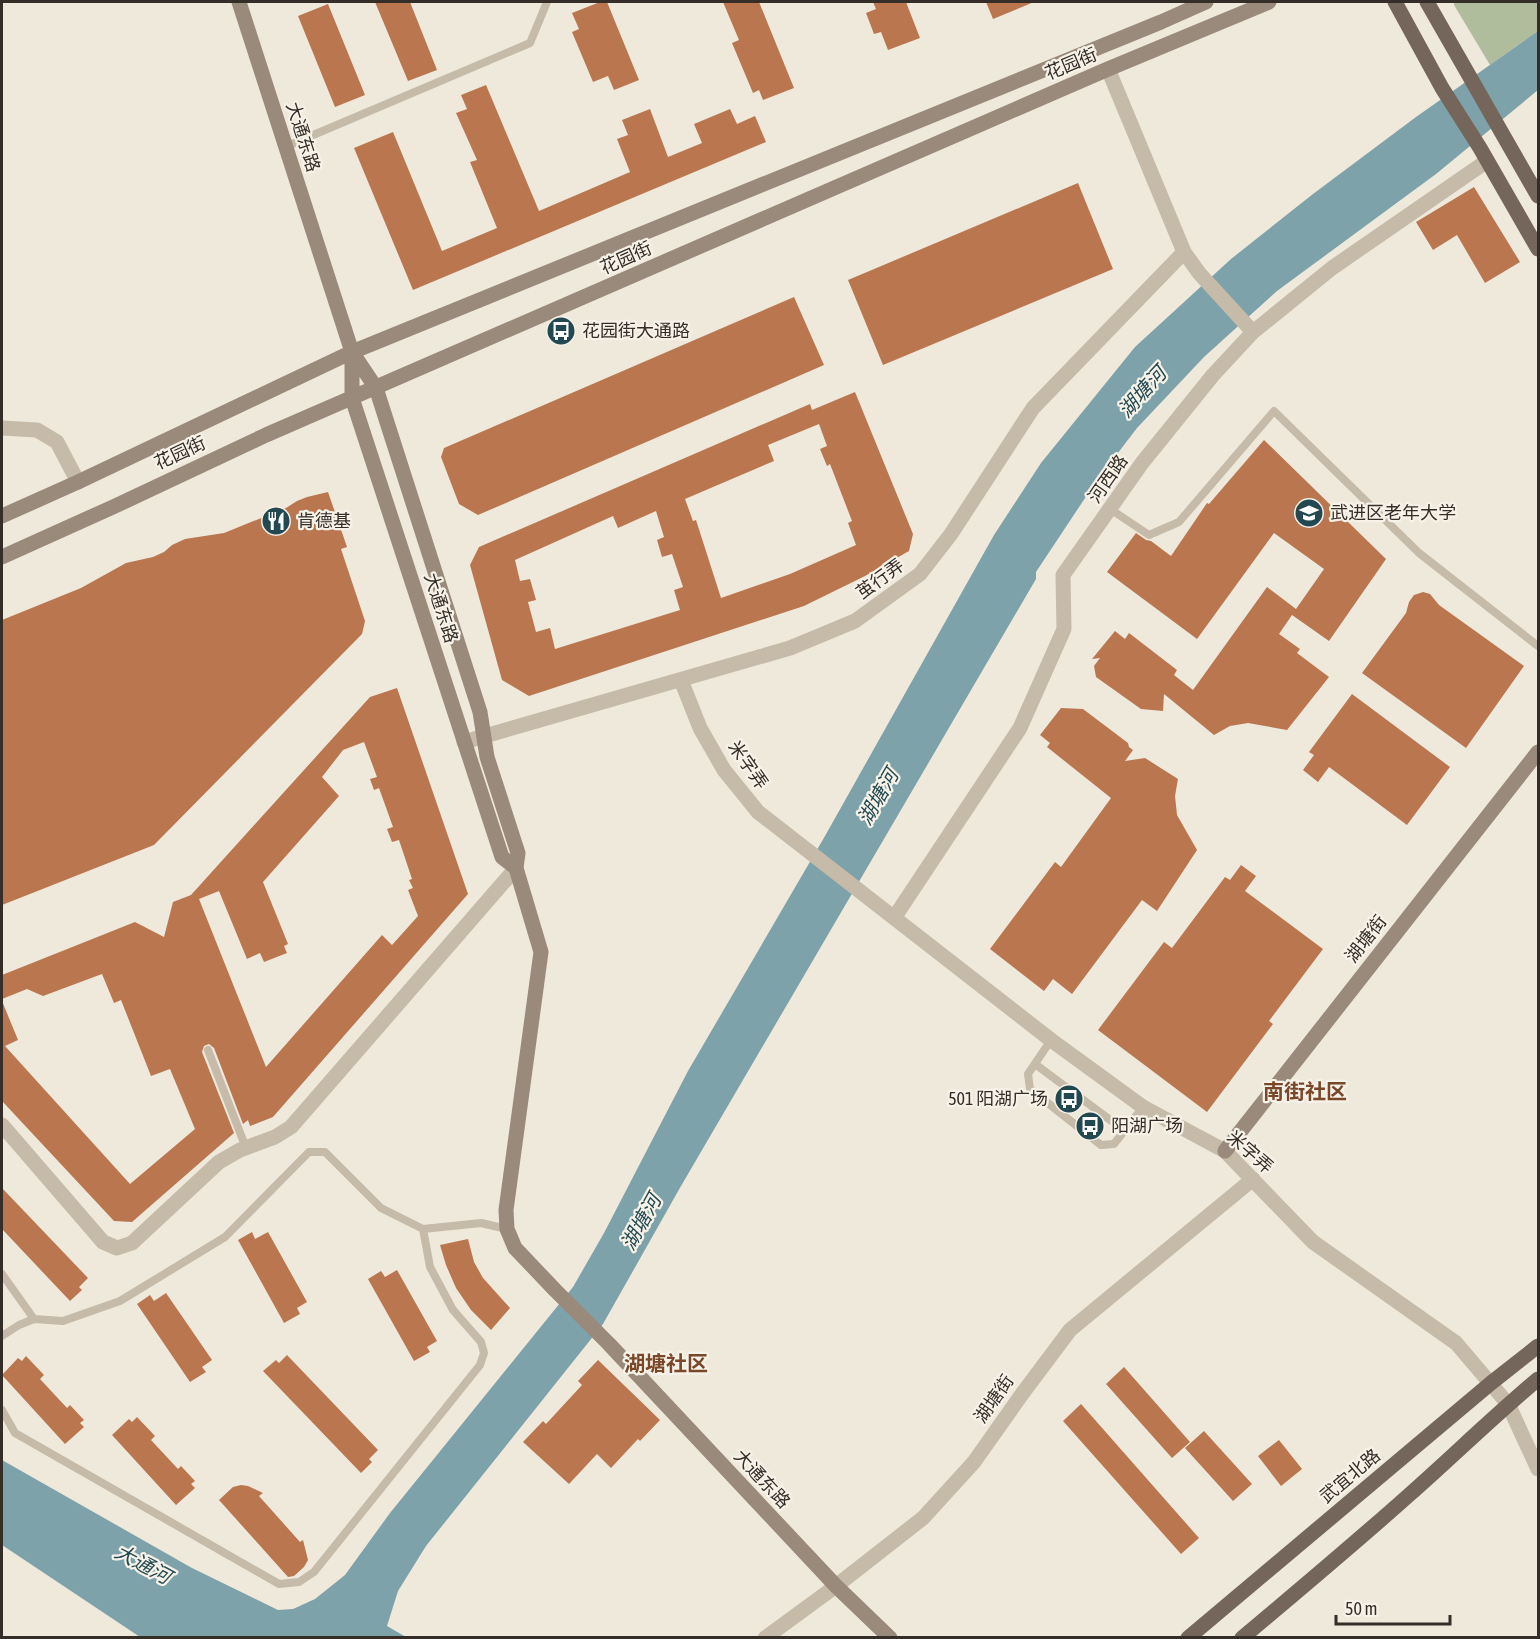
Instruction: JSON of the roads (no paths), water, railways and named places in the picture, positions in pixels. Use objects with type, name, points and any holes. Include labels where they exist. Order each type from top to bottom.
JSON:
[{"type":"main road","points":[[1395,2],[1442,88],[1539,249]]},
{"type":"main road","points":[[1427,2],[1539,196]]},
{"type":"main road","name":"武宜北路","points":[[1188,1638],[1491,1383],[1539,1347]]},
{"type":"main road","points":[[1242,1638],[1409,1495],[1508,1404],[1539,1379]]},
{"type":"street","name":"大通东路","points":[[238,2],[352,352],[376,388],[480,712],[487,757],[518,853],[516,868],[541,952],[506,1210],[507,1229],[515,1248],[609,1344],[836,1586],[890,1638]]},
{"type":"street","name":"花园街","points":[[2,516],[352,352],[1150,27],[1206,2]]},
{"type":"street","name":"花园街","points":[[2,557],[266,435],[1108,69],[1269,2]]},
{"type":"street","points":[[1108,69],[1184,252],[1199,273],[1249,328]]},
{"type":"street","name":"河西路","points":[[894,918],[1020,728],[1064,629],[1063,575],[1142,463],[1249,328],[1483,155]]},
{"type":"street","name":"茧行弄","points":[[464,742],[790,648],[855,621],[920,574],[951,534],[1033,408],[1184,252]]},
{"type":"street","name":"大通东路","points":[[352,352],[352,398],[502,857],[516,868]]},
{"type":"street","points":[[2,428],[37,430],[57,442],[78,482]]},
{"type":"street","name":"米字弄","points":[[681,680],[700,728],[724,770],[758,813],[1051,1040],[1143,1107],[1225,1151],[1312,1242],[1456,1343],[1508,1404],[1539,1469]]},
{"type":"street","name":"湖塘街","points":[[1225,1151],[1539,752]]},
{"type":"street","points":[[2,1125],[102,1242],[117,1248],[132,1243],[219,1162],[291,1127],[516,868]]},
{"type":"street","name":"湖塘街","points":[[765,1638],[923,1518],[974,1462],[1070,1330],[1253,1179]]},
{"type":"lane","points":[[285,147],[530,43],[547,2]]},
{"type":"lane","points":[[1110,509],[1149,535],[1179,522],[1274,411],[1419,553],[1539,646]]},
{"type":"lane","points":[[1051,1040],[1028,1074],[1030,1089],[1101,1145],[1114,1144],[1143,1107]]},
{"type":"lane","points":[[208,1050],[246,1148]]},
{"type":"lane","points":[[1035,1064],[1125,1131]]},
{"type":"lane","points":[[2,1336],[34,1319],[63,1321],[120,1301],[225,1237],[309,1152],[325,1152],[381,1208],[423,1230],[481,1223],[507,1229]]},
{"type":"lane","points":[[2,1410],[15,1433],[25,1439],[279,1584],[298,1582],[314,1572],[480,1365],[484,1353],[481,1342],[453,1311],[430,1267],[423,1230]]},
{"type":"lane","points":[[2,1274],[34,1319]]},
{"type":"water","points":[[1538,31],[1538,90],[1436,174],[1277,291],[1204,357],[1137,428],[1095,483],[1036,572],[1036,579],[681,1186],[603,1324],[426,1546],[398,1591],[387,1626],[406,1637],[140,1637],[2,1545],[2,1460],[192,1568],[278,1610],[293,1609],[315,1599],[345,1575],[390,1513],[573,1287],[604,1233],[688,1071],[825,836],[994,535],[1041,463],[1135,347],[1231,259],[1416,117]]},
{"type":"place","name":"花园街大通路","points":[[561,331]]},
{"type":"place","name":"武进区老年大学","points":[[1309,513]]},
{"type":"place","name":"肯德基","points":[[276,521]]},
{"type":"place","name":"501 阳湖广场","points":[[1069,1099]]},
{"type":"place","name":"阳湖广场","points":[[1090,1126]]},
{"type":"district","name":"南街社区","points":[[1305,1092]]},
{"type":"district","name":"湖塘社区","points":[[666,1364]]},
{"type":"water label","name":"湖塘河","points":[[1142,392]]},
{"type":"water label","name":"湖塘河","points":[[878,797]]},
{"type":"water label","name":"湖塘河","points":[[641,1222]]},
{"type":"water label","name":"大通河","points":[[143,1564]]}]
